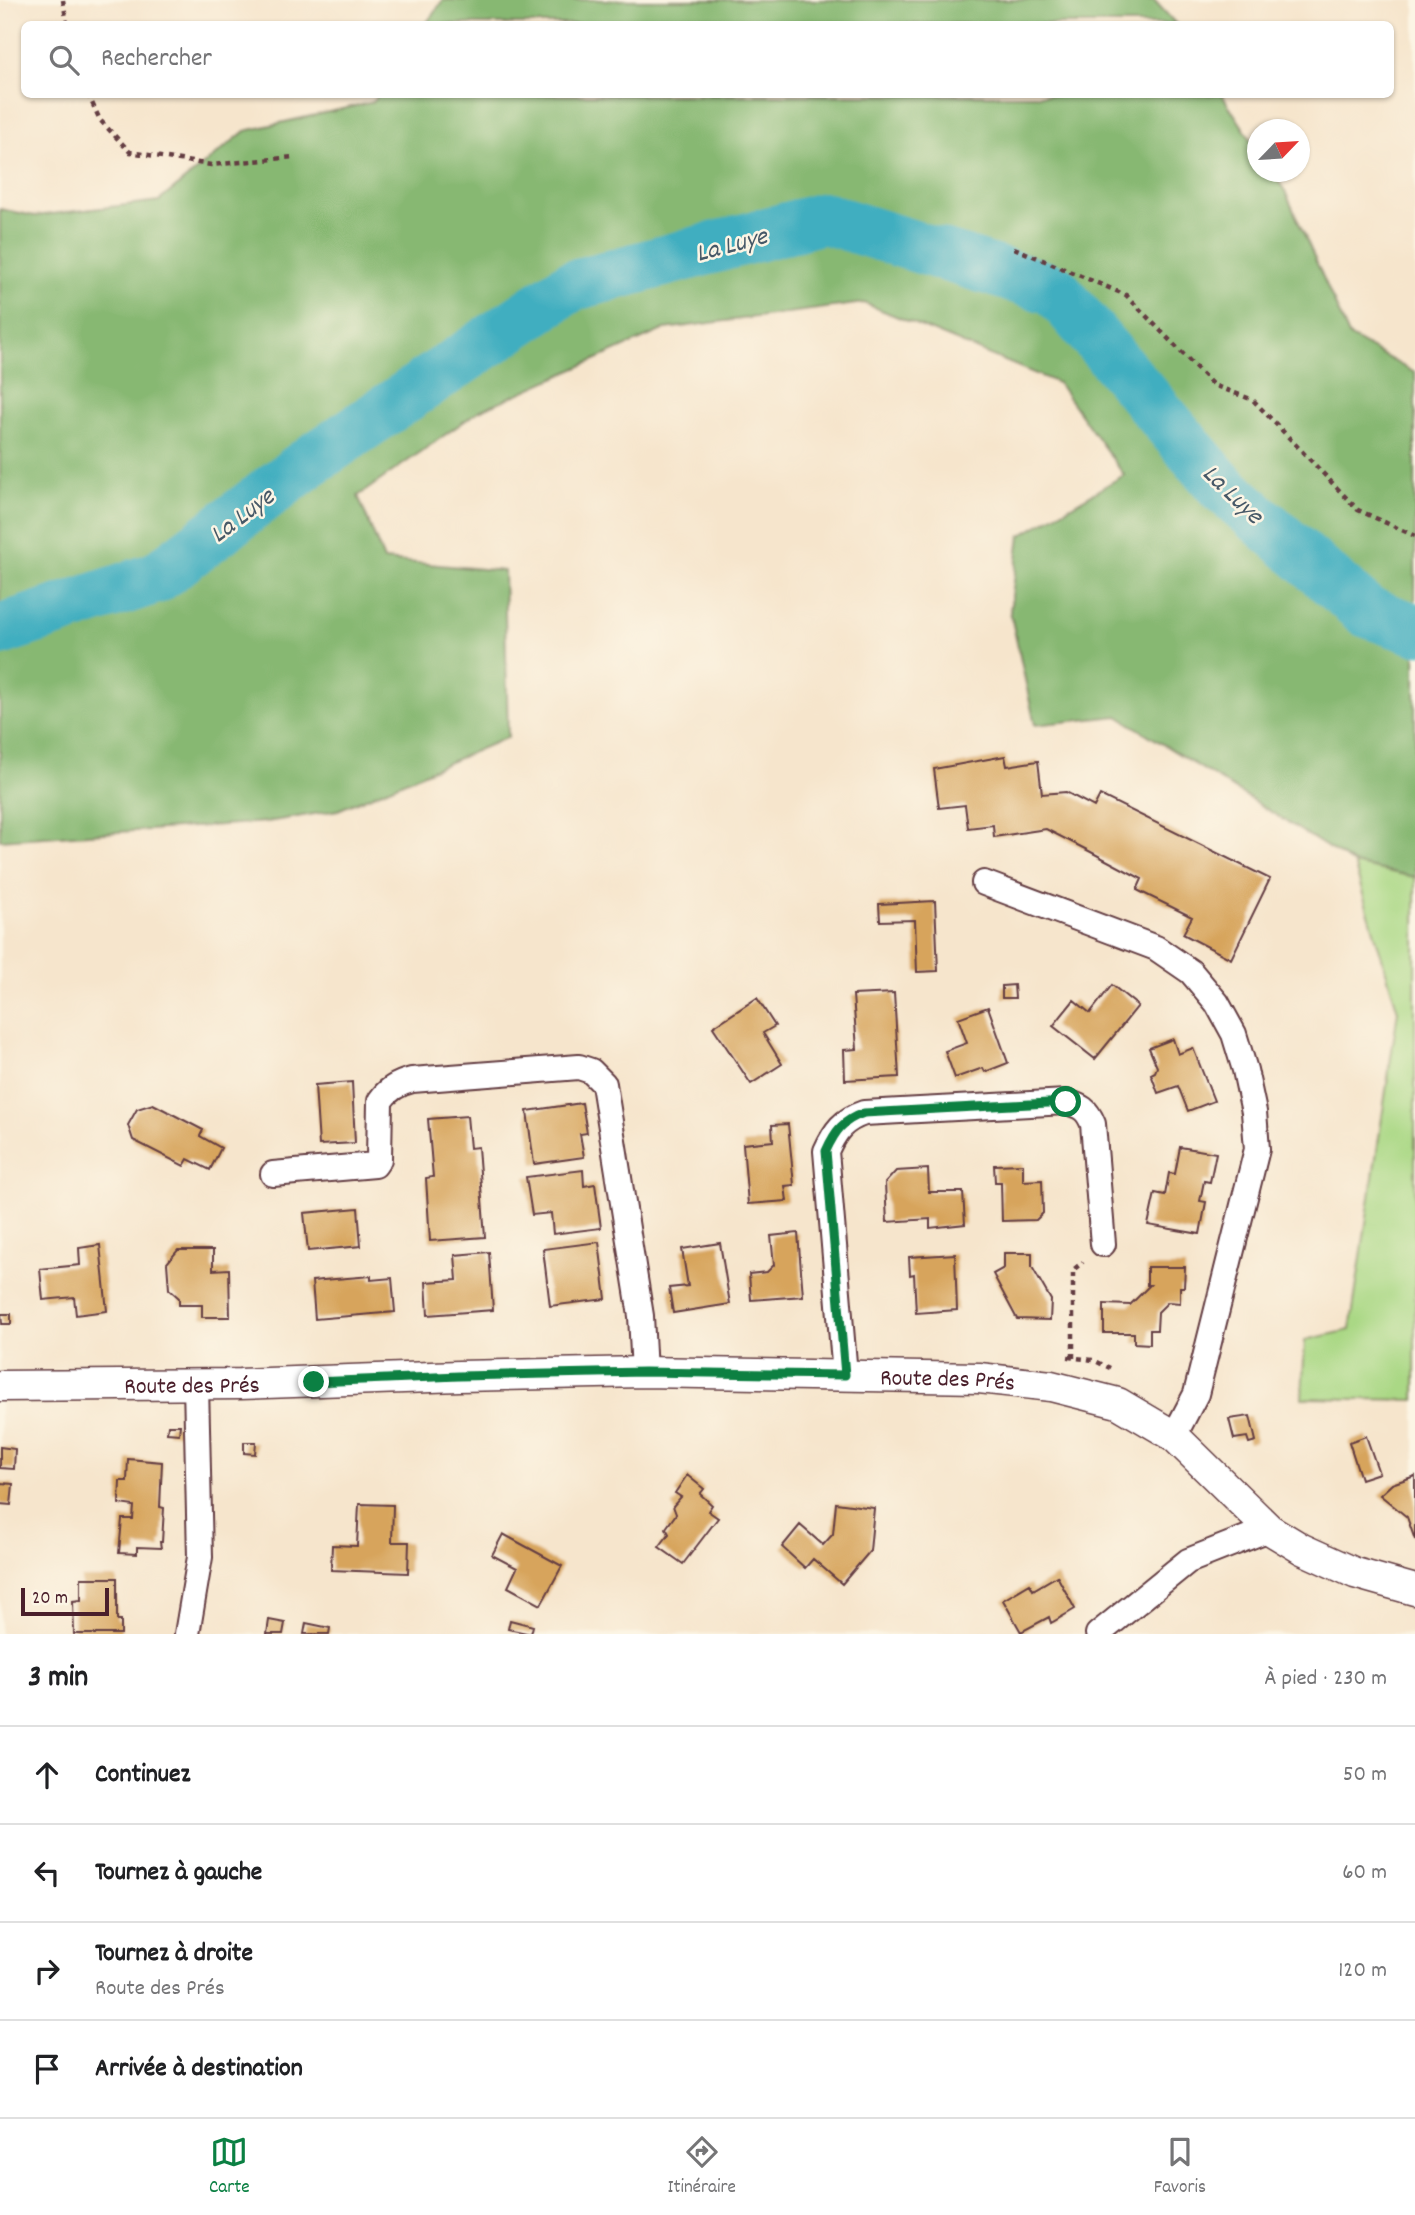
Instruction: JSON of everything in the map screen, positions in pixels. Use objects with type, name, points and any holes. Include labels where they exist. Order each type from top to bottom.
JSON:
[{"type":"street","points":[[984,883],[1156,948],[1191,972],[1217,1003],[1234,1034],[1252,1102],[1257,1150],[1196,1394],[1174,1436]]},
{"type":"street","points":[[273,1174],[376,1166],[379,1159],[380,1101],[401,1083],[579,1067],[591,1071],[604,1084],[641,1317],[644,1372]]},
{"type":"street","points":[[845,1375],[826,1151],[834,1133],[848,1118],[864,1113],[1066,1102],[1080,1106],[1089,1113],[1093,1124],[1103,1244]]},
{"type":"street","name":"Route des Prés","points":[[0,1386],[197,1385],[644,1372],[979,1378],[1051,1386],[1118,1403],[1174,1436],[1269,1530],[1301,1549],[1355,1573],[1415,1590]]},
{"type":"street","points":[[187,1634],[200,1557],[197,1385]]},
{"type":"street","points":[[1098,1634],[1188,1560],[1269,1530]]},
{"type":"path","points":[[63,0],[66,21]]},
{"type":"path","points":[[90,98],[100,120],[130,152],[211,165],[294,157]]},
{"type":"path","points":[[1014,248],[1126,295],[1213,385],[1253,400],[1357,510],[1415,536]]},
{"type":"path","points":[[1073,1358],[1073,1270],[1103,1244]]},
{"type":"green space","points":[[443,0],[1154,0],[1173,21],[428,21]]},
{"type":"green space","points":[[376,98],[1224,98],[1247,134],[1247,182],[1279,182],[1285,191],[1349,336],[1415,373],[1415,877],[1354,864],[1118,716],[1035,725],[1010,611],[1020,536],[1124,475],[1058,383],[864,303],[665,329],[479,411],[358,496],[384,560],[504,571],[508,737],[338,810],[267,822],[0,840],[0,209],[35,216],[159,201],[245,131],[373,102]]},
{"type":"green space","points":[[1354,864],[1415,877],[1415,1400],[1302,1398],[1305,1340],[1350,1330],[1398,1011]]},
{"type":"building","points":[[1005,756],[1007,766],[1038,761],[1042,794],[1066,792],[1094,807],[1100,795],[1270,879],[1231,959],[1183,934],[1192,917],[1137,890],[1142,879],[1089,851],[1046,829],[994,837],[993,825],[968,828],[965,805],[939,808],[934,769]]},
{"type":"building","points":[[935,901],[938,971],[917,972],[915,920],[880,921],[879,904]]},
{"type":"building","points":[[1014,985],[1015,998],[1002,998],[1002,986]]},
{"type":"building","points":[[1112,985],[1138,1006],[1095,1059],[1053,1026],[1074,1000],[1090,1013]]},
{"type":"building","points":[[894,993],[899,1077],[845,1080],[844,1050],[857,1049],[853,995]]},
{"type":"building","points":[[757,998],[775,1026],[763,1033],[782,1064],[751,1084],[713,1027]]},
{"type":"building","points":[[988,1007],[1008,1063],[985,1072],[983,1068],[955,1078],[945,1051],[967,1043],[958,1018]]},
{"type":"building","points":[[1173,1039],[1178,1054],[1193,1048],[1214,1101],[1188,1111],[1178,1086],[1158,1093],[1151,1074],[1157,1067],[1149,1048]]},
{"type":"building","points":[[352,1082],[355,1143],[319,1145],[315,1085]]},
{"type":"building","points":[[582,1103],[587,1133],[580,1134],[584,1157],[534,1164],[527,1111]]},
{"type":"building","points":[[153,1104],[203,1130],[200,1136],[221,1148],[210,1170],[188,1159],[184,1166],[133,1140],[128,1125],[137,1109]]},
{"type":"building","points":[[467,1116],[470,1148],[478,1147],[485,1237],[430,1241],[426,1178],[433,1177],[428,1119]]},
{"type":"building","points":[[788,1124],[794,1185],[785,1186],[787,1201],[748,1204],[743,1144],[773,1141],[772,1125]]},
{"type":"building","points":[[1180,1147],[1216,1153],[1210,1182],[1204,1181],[1200,1201],[1206,1202],[1200,1234],[1148,1225],[1155,1193],[1165,1195],[1169,1173],[1175,1174]]},
{"type":"building","points":[[1023,1164],[1023,1181],[1042,1180],[1043,1213],[1036,1220],[1002,1221],[1001,1182],[995,1182],[994,1165]]},
{"type":"building","points":[[928,1169],[929,1192],[963,1192],[965,1224],[930,1228],[930,1219],[887,1222],[885,1183],[896,1171]]},
{"type":"building","points":[[583,1170],[584,1186],[595,1184],[601,1228],[553,1234],[551,1213],[532,1215],[526,1177]]},
{"type":"building","points":[[358,1208],[361,1246],[308,1251],[304,1213]]},
{"type":"building","points":[[798,1233],[803,1296],[751,1300],[749,1274],[767,1272],[774,1265],[771,1236]]},
{"type":"building","points":[[599,1242],[606,1299],[550,1306],[543,1249]]},
{"type":"building","points":[[720,1243],[730,1304],[673,1313],[669,1288],[688,1286],[682,1249]]},
{"type":"building","points":[[100,1245],[107,1311],[76,1315],[74,1297],[43,1300],[40,1269],[80,1265],[79,1248]]},
{"type":"building","points":[[178,1250],[213,1250],[213,1270],[229,1269],[230,1317],[202,1317],[202,1305],[179,1305],[179,1298],[169,1289],[167,1263]]},
{"type":"building","points":[[489,1252],[493,1310],[428,1315],[426,1282],[457,1280],[455,1255]]},
{"type":"building","points":[[1004,1253],[1032,1253],[1032,1267],[1051,1300],[1050,1320],[1017,1319],[993,1274],[1004,1268]]},
{"type":"building","points":[[955,1254],[957,1310],[916,1313],[914,1274],[910,1275],[909,1257]]},
{"type":"building","points":[[1147,1267],[1185,1267],[1184,1287],[1180,1287],[1180,1303],[1168,1302],[1158,1312],[1157,1330],[1150,1330],[1150,1344],[1134,1343],[1134,1333],[1104,1333],[1104,1304],[1130,1305],[1150,1285],[1147,1285]]},
{"type":"building","points":[[371,1276],[371,1280],[392,1278],[395,1312],[315,1319],[312,1281]]},
{"type":"building","points":[[1,1314],[11,1314],[11,1324],[2,1324]]},
{"type":"building","points":[[1250,1416],[1256,1441],[1249,1443],[1247,1437],[1234,1439],[1229,1419]]},
{"type":"building","points":[[168,1425],[180,1425],[179,1434],[167,1433]]},
{"type":"building","points":[[1366,1436],[1379,1473],[1361,1479],[1349,1442]]},
{"type":"building","points":[[244,1442],[256,1442],[255,1454],[244,1453]]},
{"type":"building","points":[[0,1447],[15,1449],[14,1469],[0,1468]]},
{"type":"building","points":[[128,1459],[162,1462],[160,1507],[164,1508],[161,1548],[137,1547],[137,1554],[119,1553],[122,1519],[133,1519],[134,1506],[119,1504],[120,1481],[127,1481]]},
{"type":"building","points":[[687,1475],[704,1489],[700,1494],[712,1505],[708,1511],[718,1518],[683,1564],[659,1547],[669,1534],[666,1528],[676,1514],[673,1506],[681,1497],[675,1493]]},
{"type":"building","points":[[1415,1476],[1415,1540],[1407,1517],[1380,1495],[1392,1484]]},
{"type":"building","points":[[0,1483],[13,1484],[11,1505],[0,1504]]},
{"type":"building","points":[[836,1503],[874,1508],[870,1551],[842,1584],[813,1559],[805,1568],[782,1547],[800,1525],[823,1545],[833,1534]]},
{"type":"building","points":[[359,1504],[393,1505],[392,1542],[409,1542],[408,1573],[331,1570],[332,1545],[357,1546]]},
{"type":"building","points":[[503,1534],[562,1566],[541,1605],[508,1587],[517,1568],[492,1555]]},
{"type":"building","points":[[1057,1576],[1075,1609],[1051,1623],[1049,1617],[1021,1632],[1003,1600],[1030,1584],[1033,1590]]},
{"type":"building","points":[[81,1578],[117,1578],[117,1620],[121,1620],[121,1634],[74,1634],[73,1601],[81,1600]]},
{"type":"building","points":[[269,1620],[285,1623],[283,1634],[267,1634]]},
{"type":"building","points":[[510,1620],[533,1626],[531,1634],[508,1629]]},
{"type":"building","points":[[306,1623],[330,1628],[329,1634],[304,1634]]},
{"type":"waterway","name":"La Luye","points":[[0,630],[156,578],[309,462],[571,286],[824,218],[1055,290],[1221,486],[1367,612],[1415,629]]},
{"type":"route","points":[[314,1382],[644,1372],[845,1375],[826,1151],[834,1133],[848,1118],[864,1113],[1066,1102]]}]
